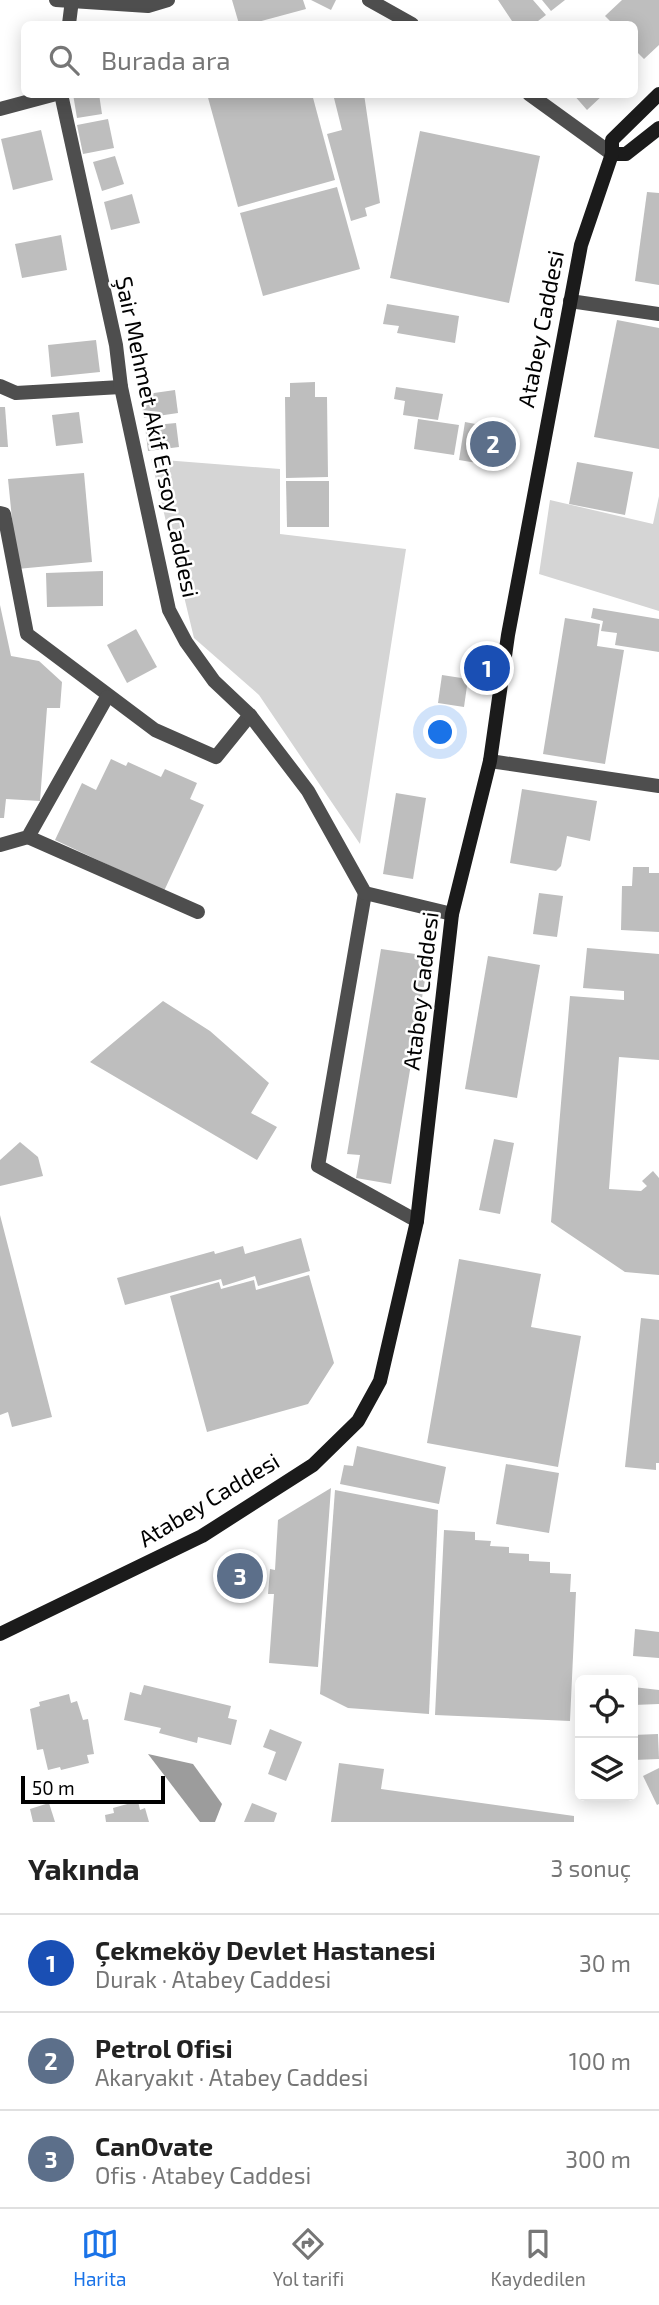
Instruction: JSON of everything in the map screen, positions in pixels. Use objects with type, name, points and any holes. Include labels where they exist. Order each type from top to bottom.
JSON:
[{"type":"main road","name":"Atabey Caddesi","points":[[1,1631],[202,1536],[313,1465],[358,1421],[380,1381],[417,1221],[452,914],[490,761],[508,635],[581,245],[612,154],[612,140],[659,94]]},
{"type":"main road","points":[[612,154],[626,154],[659,128]]},
{"type":"street","points":[[56,0],[148,6],[168,0]]},
{"type":"street","points":[[369,0],[407,21]]},
{"type":"street","points":[[69,21],[72,1]]},
{"type":"street","points":[[0,109],[43,98]]},
{"type":"street","name":"Şair Mehmet Akif Ersoy Caddesi","points":[[60,98],[116,345],[121,387],[169,610],[186,642],[214,681],[250,715],[308,791],[365,893]]},
{"type":"street","points":[[535,98],[612,154]]},
{"type":"street","points":[[570,301],[659,314]]},
{"type":"street","points":[[0,386],[16,393],[121,387]]},
{"type":"street","points":[[0,513],[4,514],[27,634],[107,697],[155,730],[216,757],[250,715]]},
{"type":"street","points":[[28,837],[107,697]]},
{"type":"street","points":[[490,761],[659,786]]},
{"type":"street","points":[[0,845],[28,837],[198,912]]},
{"type":"street","points":[[417,1221],[318,1166],[365,893],[452,914]]},
{"type":"shaded area","points":[[151,459],[280,469],[280,534],[406,549],[360,844],[259,695],[194,638]]},
{"type":"shaded area","points":[[659,496],[659,611],[539,574],[550,500],[653,524]]},
{"type":"shaded area","points":[[148,1754],[193,1764],[222,1804],[215,1822],[200,1822]]},
{"type":"building","points":[[232,0],[303,0],[306,9],[261,21],[238,21]]},
{"type":"building","points":[[311,0],[336,0],[331,10]]},
{"type":"building","points":[[498,0],[533,0],[546,15],[538,21],[512,21]]},
{"type":"building","points":[[542,0],[565,0],[551,11]]},
{"type":"building","points":[[622,0],[659,0],[659,45],[644,59],[638,53],[638,21],[610,21],[605,16]]},
{"type":"building","points":[[74,98],[100,98],[102,114],[77,118]]},
{"type":"building","points":[[208,98],[313,98],[335,180],[238,207]]},
{"type":"building","points":[[334,98],[365,98],[380,203],[365,208],[367,216],[351,221],[327,134],[342,130]]},
{"type":"building","points":[[576,98],[600,98],[587,110]]},
{"type":"building","points":[[108,119],[114,148],[83,154],[77,125]]},
{"type":"building","points":[[41,130],[53,180],[13,190],[1,139]]},
{"type":"building","points":[[420,131],[540,156],[509,303],[390,278]]},
{"type":"building","points":[[115,156],[124,184],[102,191],[93,162]]},
{"type":"building","points":[[337,187],[360,269],[263,296],[240,213]]},
{"type":"building","points":[[647,192],[659,193],[659,285],[635,281]]},
{"type":"building","points":[[132,194],[140,223],[111,230],[104,202]]},
{"type":"building","points":[[61,235],[67,270],[22,278],[15,244]]},
{"type":"building","points":[[387,304],[459,316],[455,343],[397,333],[399,326],[383,324]]},
{"type":"building","points":[[617,320],[659,328],[659,449],[594,437]]},
{"type":"building","points":[[96,340],[100,372],[51,377],[48,345]]},
{"type":"building","points":[[315,382],[315,397],[327,397],[328,477],[286,478],[285,397],[290,397],[290,383]]},
{"type":"building","points":[[396,387],[443,394],[438,420],[403,415],[405,401],[394,399]]},
{"type":"building","points":[[175,390],[178,413],[144,418],[140,395]]},
{"type":"building","points":[[0,407],[5,407],[8,447],[0,447]]},
{"type":"building","points":[[79,412],[83,443],[56,446],[52,415]]},
{"type":"building","points":[[418,419],[459,425],[454,455],[414,449]]},
{"type":"building","points":[[465,422],[512,431],[507,468],[459,460]]},
{"type":"building","points":[[176,423],[179,447],[148,451],[145,426]]},
{"type":"building","points":[[577,462],[633,472],[625,515],[569,504]]},
{"type":"building","points":[[84,473],[92,562],[17,569],[8,479]]},
{"type":"building","points":[[286,481],[329,481],[329,527],[287,527]]},
{"type":"building","points":[[103,571],[103,606],[47,607],[46,573]]},
{"type":"building","points":[[0,605],[11,656],[39,661],[62,682],[60,708],[47,708],[40,801],[6,799],[4,818],[0,818]]},
{"type":"building","points":[[593,608],[659,619],[659,652],[615,645],[617,633],[601,631],[603,621],[591,618]]},
{"type":"building","points":[[565,618],[600,624],[597,646],[624,650],[605,764],[543,754]]},
{"type":"building","points":[[136,629],[157,667],[127,683],[107,645]]},
{"type":"building","points":[[442,675],[468,679],[464,707],[438,703]]},
{"type":"building","points":[[111,759],[126,766],[128,762],[161,777],[165,769],[197,783],[190,799],[204,805],[164,891],[55,840],[82,783],[96,790]]},
{"type":"building","points":[[522,789],[597,801],[590,841],[567,836],[561,866],[556,871],[510,863]]},
{"type":"building","points":[[396,793],[426,798],[413,879],[383,874]]},
{"type":"building","points":[[633,867],[649,867],[649,873],[659,873],[659,932],[621,930],[622,886],[632,886]]},
{"type":"building","points":[[539,893],[563,896],[557,937],[533,934]]},
{"type":"building","points":[[587,948],[659,954],[659,1060],[619,1057],[609,1189],[641,1191],[647,1186],[642,1181],[653,1171],[659,1178],[659,1275],[625,1272],[551,1222],[570,996],[624,1000],[624,991],[583,988]]},
{"type":"building","points":[[381,949],[429,956],[391,1184],[356,1178],[360,1155],[347,1154]]},
{"type":"building","points":[[488,956],[540,965],[517,1098],[465,1089]]},
{"type":"building","points":[[163,1001],[210,1031],[269,1083],[251,1113],[277,1127],[257,1160],[90,1062]]},
{"type":"building","points":[[494,1139],[514,1143],[500,1214],[479,1210]]},
{"type":"building","points":[[20,1142],[38,1157],[43,1176],[0,1186],[0,1160]]},
{"type":"building","points":[[0,1215],[52,1417],[12,1427],[8,1412],[0,1415]]},
{"type":"building","points":[[301,1238],[310,1271],[258,1286],[255,1276],[223,1286],[221,1279],[125,1305],[117,1278],[214,1251],[215,1254],[243,1246],[245,1254]]},
{"type":"building","points":[[459,1259],[541,1274],[531,1327],[581,1336],[558,1467],[427,1443]]},
{"type":"building","points":[[309,1275],[334,1363],[308,1404],[207,1432],[170,1296],[219,1282],[221,1289],[254,1280],[256,1290]]},
{"type":"building","points":[[641,1318],[659,1320],[659,1463],[656,1463],[656,1470],[625,1467]]},
{"type":"building","points":[[357,1446],[446,1467],[439,1504],[340,1484],[344,1465],[353,1466]]},
{"type":"building","points":[[506,1464],[559,1473],[549,1533],[496,1524]]},
{"type":"building","points":[[331,1488],[318,1667],[269,1663],[274,1594],[268,1594],[270,1569],[275,1570],[278,1520]]},
{"type":"building","points":[[335,1490],[438,1510],[429,1714],[348,1708],[320,1694]]},
{"type":"building","points":[[444,1530],[475,1532],[475,1540],[491,1541],[490,1546],[509,1547],[509,1553],[529,1554],[529,1561],[550,1562],[550,1573],[571,1574],[570,1592],[576,1592],[570,1721],[435,1715]]},
{"type":"building","points":[[635,1629],[659,1632],[659,1658],[633,1656]]},
{"type":"building","points":[[144,1685],[231,1706],[228,1718],[237,1720],[231,1745],[198,1737],[197,1743],[159,1733],[161,1728],[124,1720],[130,1692],[141,1695]]},
{"type":"building","points":[[638,1688],[659,1690],[659,1704],[638,1705]]},
{"type":"building","points":[[69,1694],[71,1703],[77,1701],[83,1720],[88,1719],[94,1754],[87,1755],[89,1763],[61,1770],[60,1767],[48,1770],[43,1749],[37,1750],[30,1709],[40,1706],[39,1702]]},
{"type":"building","points":[[270,1729],[302,1742],[286,1781],[268,1774],[276,1752],[263,1747]]},
{"type":"building","points":[[658,1734],[659,1759],[638,1760],[638,1735]]},
{"type":"building","points":[[339,1763],[384,1769],[381,1789],[574,1816],[574,1822],[331,1822]]},
{"type":"building","points":[[659,1768],[659,1804],[657,1805],[643,1776]]},
{"type":"building","points":[[138,1801],[140,1810],[145,1808],[149,1822],[106,1822],[105,1815],[114,1813],[113,1808]]},
{"type":"building","points":[[49,1803],[55,1822],[33,1822],[30,1809]]},
{"type":"building","points":[[252,1803],[277,1813],[274,1822],[244,1822]]},
{"type":"place","name":"Petrol Ofisi","points":[[493,444]]},
{"type":"place","name":"Çekmeköy Devlet Hastanesi","points":[[487,668]]},
{"type":"place","name":"CanOvate","points":[[240,1576]]}]
